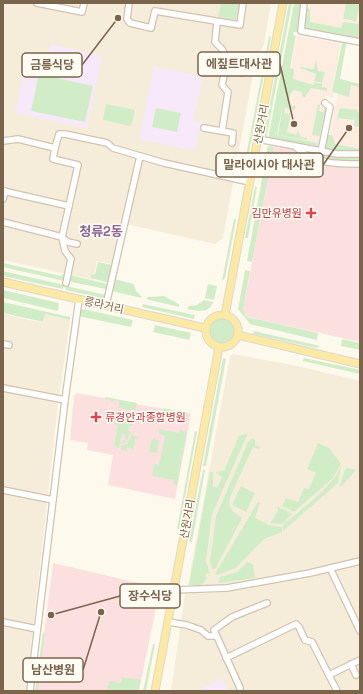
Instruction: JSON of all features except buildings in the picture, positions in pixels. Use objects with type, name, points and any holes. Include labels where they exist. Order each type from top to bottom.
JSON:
[{"type":"main road","name":"산원거리","points":[[225,315],[283,3]]},
{"type":"main road","name":"릉라거리","points":[[3,282],[206,328]]},
{"type":"main road","points":[[225,315],[236,322],[238,335],[230,346],[219,347],[210,343],[207,339],[206,328],[207,324],[213,317],[225,315]]},
{"type":"main road","points":[[238,335],[360,364]]},
{"type":"main road","name":"산원거리","points":[[155,691],[219,347]]},
{"type":"street","points":[[37,3],[82,12],[84,3]]},
{"type":"street","points":[[129,3],[127,19],[130,23],[151,28],[155,11],[240,25],[243,3]]},
{"type":"street","points":[[304,3],[300,29],[304,35],[360,42]]},
{"type":"street","points":[[217,22],[215,42],[222,50],[227,60],[222,85],[228,92],[222,131]]},
{"type":"street","points":[[227,60],[253,63]]},
{"type":"street","points":[[242,73],[244,62]]},
{"type":"street","points":[[321,152],[328,132],[330,106],[325,103]]},
{"type":"street","points":[[204,128],[233,133],[232,143]]},
{"type":"street","points":[[66,283],[70,259],[65,251],[62,237],[78,165],[53,159],[59,134],[107,143],[113,148],[164,163],[250,182]]},
{"type":"street","points":[[3,141],[18,139],[55,148]]},
{"type":"street","points":[[258,139],[341,155],[360,154]]},
{"type":"street","points":[[296,146],[301,152],[319,160],[340,164],[360,164]]},
{"type":"street","points":[[106,306],[140,156]]},
{"type":"street","points":[[3,198],[4,191],[69,206]]},
{"type":"street","points":[[3,222],[62,237],[68,242],[76,244]]},
{"type":"street","points":[[30,691],[65,400],[79,299]]},
{"type":"street","points":[[3,388],[65,400]]},
{"type":"street","points":[[3,490],[54,500]]},
{"type":"street","points":[[174,590],[218,589],[360,561]]},
{"type":"street","points":[[330,568],[360,631]]},
{"type":"street","points":[[240,688],[214,630],[222,623],[266,603]]},
{"type":"street","points":[[3,622],[37,629]]},
{"type":"street","points":[[168,622],[188,625],[201,630],[208,636],[216,636]]},
{"type":"street","points":[[226,658],[296,624],[305,640],[312,642],[337,691]]},
{"type":"street","points":[[329,675],[360,660]]},
{"type":"street","points":[[351,664],[356,675]]},
{"type":"shaded area","points":[[3,3],[271,3],[264,44],[255,63],[223,238],[215,244],[122,223],[112,264],[97,261],[93,280],[3,260]]},
{"type":"shaded area","points":[[310,3],[360,3],[360,36],[306,26]]},
{"type":"shaded area","points":[[297,36],[341,43],[332,92],[334,93],[333,98],[326,96],[318,143],[278,135]]},
{"type":"shaded area","points":[[50,44],[102,56],[87,128],[15,113],[26,64],[45,68]]},
{"type":"shaded area","points":[[154,66],[203,77],[193,120],[201,122],[195,151],[139,139]]},
{"type":"shaded area","points":[[340,79],[360,84],[360,151],[328,144]]},
{"type":"shaded area","name":"김만유병원","points":[[274,147],[294,149],[314,161],[360,165],[360,342],[248,317],[243,310]]},
{"type":"shaded area","points":[[3,314],[43,323],[45,314],[70,320],[58,405],[26,691],[3,691]]},
{"type":"shaded area","points":[[233,354],[297,366],[360,381],[360,559],[302,573],[214,587],[188,585],[230,356]]},
{"type":"shaded area","points":[[77,393],[191,414],[175,499],[108,485],[113,455],[87,450],[88,443],[70,440],[74,396]]},
{"type":"shaded area","points":[[53,563],[160,588],[139,691],[37,691]]},
{"type":"shaded area","points":[[360,563],[360,690],[228,691],[221,679],[198,691],[171,691],[185,594],[225,592],[328,572]]},
{"type":"shaded area","points":[[222,678],[228,691],[198,691]]},
{"type":"green space","points":[[221,3],[239,3],[236,20],[218,17]]},
{"type":"green space","points":[[289,3],[292,3],[266,139],[264,135]]},
{"type":"green space","points":[[294,3],[302,3],[297,32],[294,32],[293,35],[296,36],[290,68],[294,69],[293,79],[313,85],[314,82],[322,84],[322,87],[327,88],[327,91],[311,88],[305,97],[302,96],[302,92],[294,90],[290,95],[288,105],[296,106],[295,110],[285,108],[284,113],[291,114],[287,132],[296,135],[298,130],[301,137],[307,138],[307,140],[278,135],[283,105],[277,135],[318,143],[319,136],[312,135],[318,104],[320,105],[319,111],[323,112],[325,106],[326,108],[317,148],[268,139]]},
{"type":"green space","points":[[346,3],[360,3],[356,22],[343,19]]},
{"type":"green space","points":[[307,8],[310,9],[310,22],[341,28],[343,22],[360,24],[360,39],[305,30],[303,26]]},
{"type":"green space","points":[[269,36],[271,37],[244,178],[242,177]]},
{"type":"green space","points":[[329,38],[347,40],[340,79],[360,84],[360,91],[359,87],[351,85],[349,97],[332,92],[342,43],[328,40]]},
{"type":"green space","points":[[316,59],[318,71],[325,72],[322,83],[314,81],[316,74],[300,68],[314,69]]},
{"type":"green space","points":[[39,74],[93,86],[85,122],[31,111]]},
{"type":"green space","points":[[106,104],[135,110],[131,126],[103,120]]},
{"type":"green space","points":[[156,108],[181,113],[177,132],[152,127]]},
{"type":"green space","points":[[340,108],[358,110],[357,112],[360,112],[360,127],[354,126],[355,120],[337,118]]},
{"type":"green space","points":[[328,135],[332,135],[335,144],[360,149],[360,152],[327,150],[325,147]]},
{"type":"green space","points":[[268,146],[274,147],[252,262],[247,261]]},
{"type":"green space","points":[[311,153],[340,158],[360,158],[360,162],[327,161],[316,157]]},
{"type":"green space","points":[[255,186],[257,187],[248,238],[245,238]]},
{"type":"green space","points":[[234,218],[236,220],[225,278],[222,281]]},
{"type":"green space","points":[[98,262],[112,265],[109,283],[91,278],[91,275],[95,274]]},
{"type":"green space","points":[[3,263],[61,276],[62,274],[65,275],[64,281],[3,267]]},
{"type":"green space","points":[[245,270],[250,271],[243,310],[247,317],[318,333],[317,340],[250,324],[238,309]]},
{"type":"green space","points":[[3,271],[64,285],[63,289],[3,276]]},
{"type":"green space","points":[[69,275],[107,284],[106,289],[67,281]]},
{"type":"green space","points":[[114,279],[134,284],[136,291],[142,298],[111,291]]},
{"type":"green space","points":[[208,284],[217,286],[214,300],[205,298]]},
{"type":"green space","points":[[66,286],[106,295],[102,298],[65,290]]},
{"type":"green space","points":[[3,290],[59,303],[58,311],[3,298]]},
{"type":"green space","points":[[164,296],[179,304],[179,307],[146,299],[148,297]]},
{"type":"green space","points":[[204,300],[213,302],[206,310],[199,311],[187,309],[189,306],[197,305]]},
{"type":"green space","points":[[3,302],[70,317],[70,320],[45,314],[43,322],[3,313]]},
{"type":"green space","points":[[143,304],[195,315],[194,319],[142,307]]},
{"type":"green space","points":[[83,309],[133,320],[131,327],[78,316],[79,312]]},
{"type":"green space","points":[[222,318],[231,322],[235,331],[231,340],[222,344],[213,340],[209,331],[213,322]]},
{"type":"green space","points":[[155,325],[191,333],[189,340],[153,332]]},
{"type":"green space","points":[[254,331],[320,346],[316,348],[253,334]]},
{"type":"green space","points":[[342,339],[360,343],[360,350],[341,346]]},
{"type":"green space","points":[[223,358],[226,359],[206,466],[203,466]]},
{"type":"green space","points":[[304,358],[360,370],[360,374],[303,361]]},
{"type":"green space","points":[[105,397],[137,403],[135,411],[119,408],[119,401],[114,400],[111,402],[111,400],[105,399]]},
{"type":"green space","points":[[163,408],[188,413],[186,420],[161,416]]},
{"type":"green space","points":[[117,421],[133,424],[132,426],[129,426],[128,431],[132,432],[129,434],[128,440],[125,439],[125,434],[122,434],[120,442],[122,443],[123,440],[128,441],[120,444],[119,448],[114,447],[118,425],[116,425]]},
{"type":"green space","points":[[159,429],[179,433],[180,430],[187,431],[177,486],[176,484],[173,485],[174,480],[152,476],[154,464],[159,465],[165,436],[159,434]]},
{"type":"green space","points":[[195,431],[197,432],[179,529],[177,529]]},
{"type":"green space","points":[[248,433],[212,514],[206,561],[210,574],[207,573],[205,576],[207,578],[201,585],[189,585],[210,472],[213,472],[213,486],[217,488],[222,477],[215,472],[224,471],[239,436]]},
{"type":"green space","points":[[132,434],[139,439],[135,439],[134,449],[127,447],[127,451],[121,450],[121,445],[127,444]]},
{"type":"green space","points":[[154,438],[159,441],[157,453],[149,452],[151,441]]},
{"type":"green space","points":[[252,438],[255,440],[255,445],[260,447],[259,449],[253,447],[230,497],[232,509],[242,518],[215,569],[212,569],[210,561],[216,516],[248,442]]},
{"type":"green space","points":[[318,443],[329,448],[341,464],[333,478],[294,512],[282,506],[286,498],[298,502],[304,488],[309,489],[316,473],[307,469]]},
{"type":"green space","points":[[341,465],[338,483],[283,531],[283,525],[320,494],[336,476]]},
{"type":"green space","points":[[348,468],[356,470],[341,487],[340,485],[345,469]]},
{"type":"green space","points":[[203,469],[205,470],[192,542],[189,542]]},
{"type":"green space","points":[[241,486],[255,493],[246,512],[232,505]]},
{"type":"green space","points":[[258,502],[260,503],[255,518],[271,526],[282,527],[282,532],[264,539],[236,568],[217,575],[215,574]]},
{"type":"green space","points":[[277,506],[292,514],[283,524],[270,523],[278,511]]},
{"type":"green space","points":[[247,562],[253,564],[255,578],[218,583],[220,577],[237,572]]},
{"type":"green space","points":[[43,632],[45,633],[38,691],[35,691]]},
{"type":"green space","points":[[153,644],[155,644],[146,691],[143,691]]},
{"type":"green space","points":[[122,677],[141,680],[138,691],[107,691],[109,681],[121,683]]},
{"type":"place","name":"금릉식당","points":[[118,18]]},
{"type":"place","name":"에짚트대사관","points":[[294,124]]},
{"type":"place","name":"말라이시아 대사관","points":[[349,128]]},
{"type":"place","name":"김만유병원","points":[[311,213]]},
{"type":"place","name":"류경안과종합병원","points":[[96,417]]},
{"type":"place","name":"남산병원","points":[[101,612]]},
{"type":"place","name":"장수식당","points":[[51,615]]},
{"type":"district","name":"청류2동","points":[[101,231]]}]
